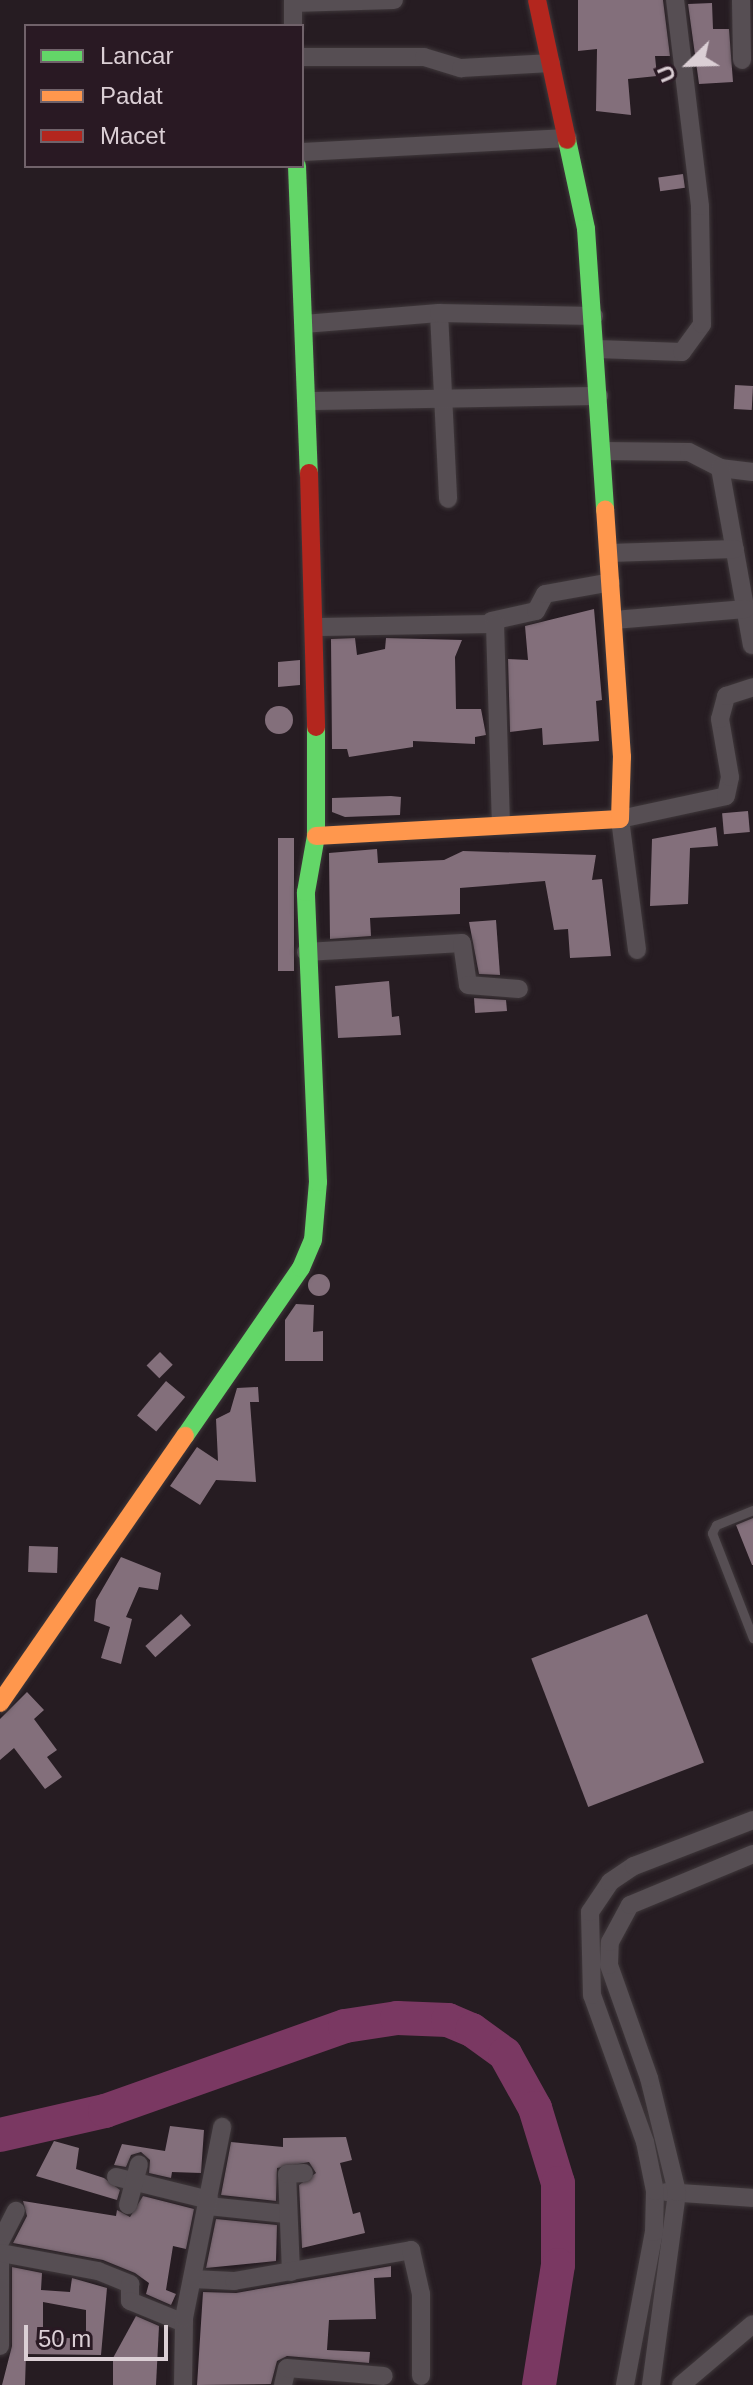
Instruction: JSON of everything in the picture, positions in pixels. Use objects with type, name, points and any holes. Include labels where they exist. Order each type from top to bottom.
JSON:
[{"type":"street","points":[[293,24],[293,2],[394,0]]},
{"type":"street","points":[[537,0],[586,229],[597,349],[614,620],[620,819],[637,950]]},
{"type":"street","points":[[597,349],[682,352],[702,324],[700,206],[675,0]]},
{"type":"street","points":[[741,0],[742,60]]},
{"type":"street","points":[[304,57],[424,57],[461,68],[551,63]]},
{"type":"street","points":[[304,152],[568,138]]},
{"type":"street","points":[[0,1703],[22,1677],[301,1268],[313,1240],[318,1182],[306,952],[316,836],[315,627],[309,401],[297,168]]},
{"type":"street","points":[[304,324],[439,313],[594,316]]},
{"type":"street","points":[[439,313],[448,499]]},
{"type":"street","points":[[309,401],[445,402],[599,396]]},
{"type":"street","points":[[603,451],[689,452],[720,468],[753,472]]},
{"type":"street","points":[[720,468],[735,549],[747,586],[746,609],[752,645]]},
{"type":"street","points":[[609,553],[735,549]]},
{"type":"street","points":[[315,627],[491,621],[536,611],[545,594],[611,582]]},
{"type":"street","points":[[614,620],[746,609]]},
{"type":"street","points":[[491,621],[499,636],[493,712],[501,821]]},
{"type":"street","points":[[316,836],[501,821],[620,819],[726,796],[730,777],[720,719],[726,696],[753,687]]},
{"type":"street","points":[[306,952],[462,943],[468,985],[519,989]]},
{"type":"street","points":[[0,1677],[22,1677]]},
{"type":"street","points":[[625,2385],[654,2232],[655,2191],[645,2142],[587,1965],[590,1912],[610,1882],[753,1820]]},
{"type":"street","points":[[651,2385],[677,2192],[649,2078],[609,1965],[610,1942],[630,1905],[753,1854]]},
{"type":"street","points":[[610,1882],[630,1905]]},
{"type":"street","points":[[183,2385],[184,2323],[222,2127]]},
{"type":"street","points":[[128,2205],[137,2173]]},
{"type":"street","points":[[116,2177],[137,2173],[208,2203],[286,2214]]},
{"type":"street","points":[[291,2272],[286,2214],[287,2174],[304,2173]]},
{"type":"street","points":[[655,2191],[753,2198]]},
{"type":"street","points":[[0,2346],[1,2253],[16,2211]]},
{"type":"street","points":[[193,2279],[291,2272],[411,2250],[421,2294],[421,2376]]},
{"type":"street","points":[[1,2253],[98,2271],[130,2284],[130,2301],[184,2323]]},
{"type":"street","points":[[681,2385],[753,2324]]},
{"type":"street","points":[[283,2385],[287,2368],[384,2376]]},
{"type":"lane","points":[[753,1510],[716,1525],[712,1533],[753,1638]]},
{"type":"building","points":[[578,0],[663,0],[670,56],[655,56],[657,76],[628,79],[631,115],[596,111],[597,49],[578,51]]},
{"type":"building","points":[[712,3],[713,29],[729,29],[733,82],[699,84],[688,4]]},
{"type":"building","points":[[683,174],[685,188],[660,191],[658,177]]},
{"type":"building","points":[[735,385],[753,386],[752,410],[734,409]]},
{"type":"building","points":[[594,609],[602,700],[596,701],[599,741],[543,745],[542,728],[510,732],[508,659],[528,660],[525,626]]},
{"type":"building","points":[[355,638],[357,655],[385,649],[386,638],[462,640],[455,657],[456,709],[481,709],[486,735],[475,737],[475,744],[413,741],[413,747],[349,757],[347,749],[332,749],[331,639]]},
{"type":"building","points":[[300,660],[300,685],[278,687],[278,662]]},
{"type":"building","points":[[279,706],[289,710],[293,720],[289,730],[279,734],[269,730],[265,720],[269,710]]},
{"type":"building","points":[[401,797],[400,815],[345,817],[332,812],[332,798]]},
{"type":"building","points":[[748,811],[750,832],[724,834],[722,813]]},
{"type":"building","points":[[716,827],[718,846],[690,848],[688,904],[650,906],[652,839]]},
{"type":"building","points":[[278,838],[294,838],[294,971],[278,971]]},
{"type":"building","points":[[377,849],[378,863],[444,860],[463,851],[596,855],[592,880],[602,879],[611,956],[570,958],[568,929],[554,930],[545,881],[460,888],[460,914],[370,918],[371,936],[330,939],[329,853]]},
{"type":"building","points":[[496,920],[500,975],[479,974],[469,922]]},
{"type":"building","points":[[389,981],[392,1017],[399,1016],[401,1035],[338,1038],[335,986]]},
{"type":"building","points":[[474,998],[506,1000],[507,1011],[475,1013]]},
{"type":"building","points":[[319,1274],[327,1277],[330,1285],[327,1293],[319,1296],[311,1293],[308,1285],[311,1277]]},
{"type":"building","points":[[296,1304],[314,1305],[313,1332],[323,1331],[323,1361],[285,1361],[285,1320]]},
{"type":"building","points":[[160,1352],[173,1365],[159,1378],[147,1365]]},
{"type":"building","points":[[166,1381],[185,1397],[156,1432],[137,1415]]},
{"type":"building","points":[[258,1387],[259,1402],[250,1402],[256,1482],[216,1480],[200,1505],[170,1486],[197,1447],[218,1461],[216,1419],[230,1412],[237,1388]]},
{"type":"building","points":[[753,1518],[753,1565],[752,1565],[736,1525]]},
{"type":"building","points":[[29,1546],[58,1547],[57,1573],[28,1572]]},
{"type":"building","points":[[121,1557],[161,1573],[158,1590],[139,1587],[126,1617],[132,1619],[121,1664],[101,1658],[110,1627],[94,1621],[96,1600]]},
{"type":"building","points":[[181,1614],[191,1625],[155,1657],[145,1646]]},
{"type":"building","points":[[647,1614],[704,1762],[588,1807],[531,1658]]},
{"type":"building","points":[[27,1692],[44,1710],[34,1719],[57,1750],[47,1757],[62,1777],[45,1789],[14,1748],[0,1760],[0,1719]]},
{"type":"building","points":[[170,2126],[204,2130],[201,2173],[172,2172],[171,2178],[149,2173],[150,2160],[141,2152],[131,2155],[126,2167],[114,2165],[122,2144],[165,2151]]},
{"type":"building","points":[[346,2137],[352,2160],[340,2163],[353,2214],[360,2212],[365,2233],[302,2248],[299,2185],[316,2173],[309,2162],[277,2168],[276,2201],[221,2195],[231,2142],[283,2147],[283,2138]]},
{"type":"building","points":[[54,2141],[79,2148],[76,2169],[104,2178],[120,2190],[117,2200],[36,2176]]},
{"type":"building","points":[[143,2196],[194,2209],[186,2249],[173,2246],[166,2290],[176,2294],[171,2305],[146,2294],[149,2283],[135,2273],[103,2260],[13,2243],[27,2216],[23,2201],[116,2216],[117,2210],[130,2217]]},
{"type":"building","points":[[216,2219],[277,2225],[276,2261],[206,2268]]},
{"type":"building","points":[[391,2266],[391,2277],[374,2278],[376,2319],[329,2320],[327,2350],[370,2352],[369,2363],[287,2356],[277,2361],[271,2384],[197,2385],[203,2292],[236,2293]]},
{"type":"building","points":[[12,2267],[42,2273],[41,2290],[70,2292],[72,2278],[107,2288],[101,2355],[26,2354],[25,2385],[2,2385],[12,2346]],"holes":[[[43,2302],[86,2310],[86,2338],[43,2338]]]},
{"type":"building","points":[[136,2316],[159,2326],[156,2385],[113,2385],[113,2358]]},
{"type":"waterway","points":[[0,2135],[105,2111],[345,2026],[397,2018],[448,2020],[472,2030],[505,2054],[535,2108],[558,2183],[558,2265],[539,2385]]},
{"type":"traffic: fast","points":[[567,140],[586,229],[605,510]]},
{"type":"traffic: fast","points":[[297,168],[309,473]]},
{"type":"traffic: fast","points":[[185,1436],[301,1268],[313,1240],[318,1182],[306,892],[316,836],[316,727]]},
{"type":"traffic: slow","points":[[316,836],[620,819],[622,757],[605,510]]},
{"type":"traffic: slow","points":[[0,1703],[185,1436]]},
{"type":"traffic: jam","points":[[537,0],[567,140]]},
{"type":"traffic: jam","points":[[309,473],[316,727]]}]
